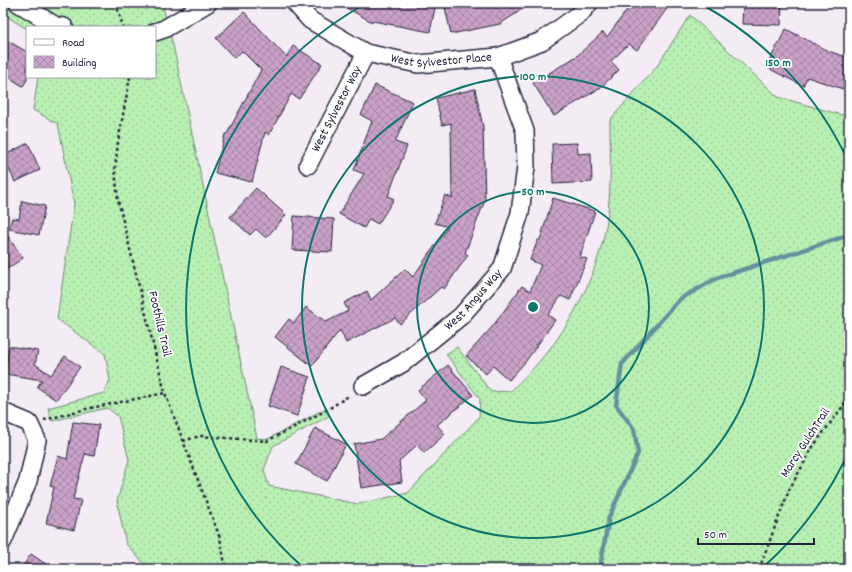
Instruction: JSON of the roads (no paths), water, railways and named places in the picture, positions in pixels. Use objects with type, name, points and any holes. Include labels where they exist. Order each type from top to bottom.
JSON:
[{"type":"street","points":[[18,3],[56,26]]},
{"type":"street","points":[[156,32],[164,30],[208,3]]},
{"type":"street","name":"West Sylvestor Place","points":[[295,3],[310,20],[366,52],[418,64],[498,57],[542,41],[581,13],[589,3]]},
{"type":"street","name":"West Sylvestor Way","points":[[308,165],[366,52]]},
{"type":"street","name":"West Angus Way","points":[[363,386],[403,363],[461,316],[502,269],[520,213],[526,167],[525,131],[498,57]]},
{"type":"street","points":[[3,412],[29,422],[37,440],[28,481],[3,541]]},
{"type":"waterway","points":[[606,569],[601,562],[609,517],[638,453],[634,429],[616,405],[622,364],[680,299],[717,278],[849,235]]}]
